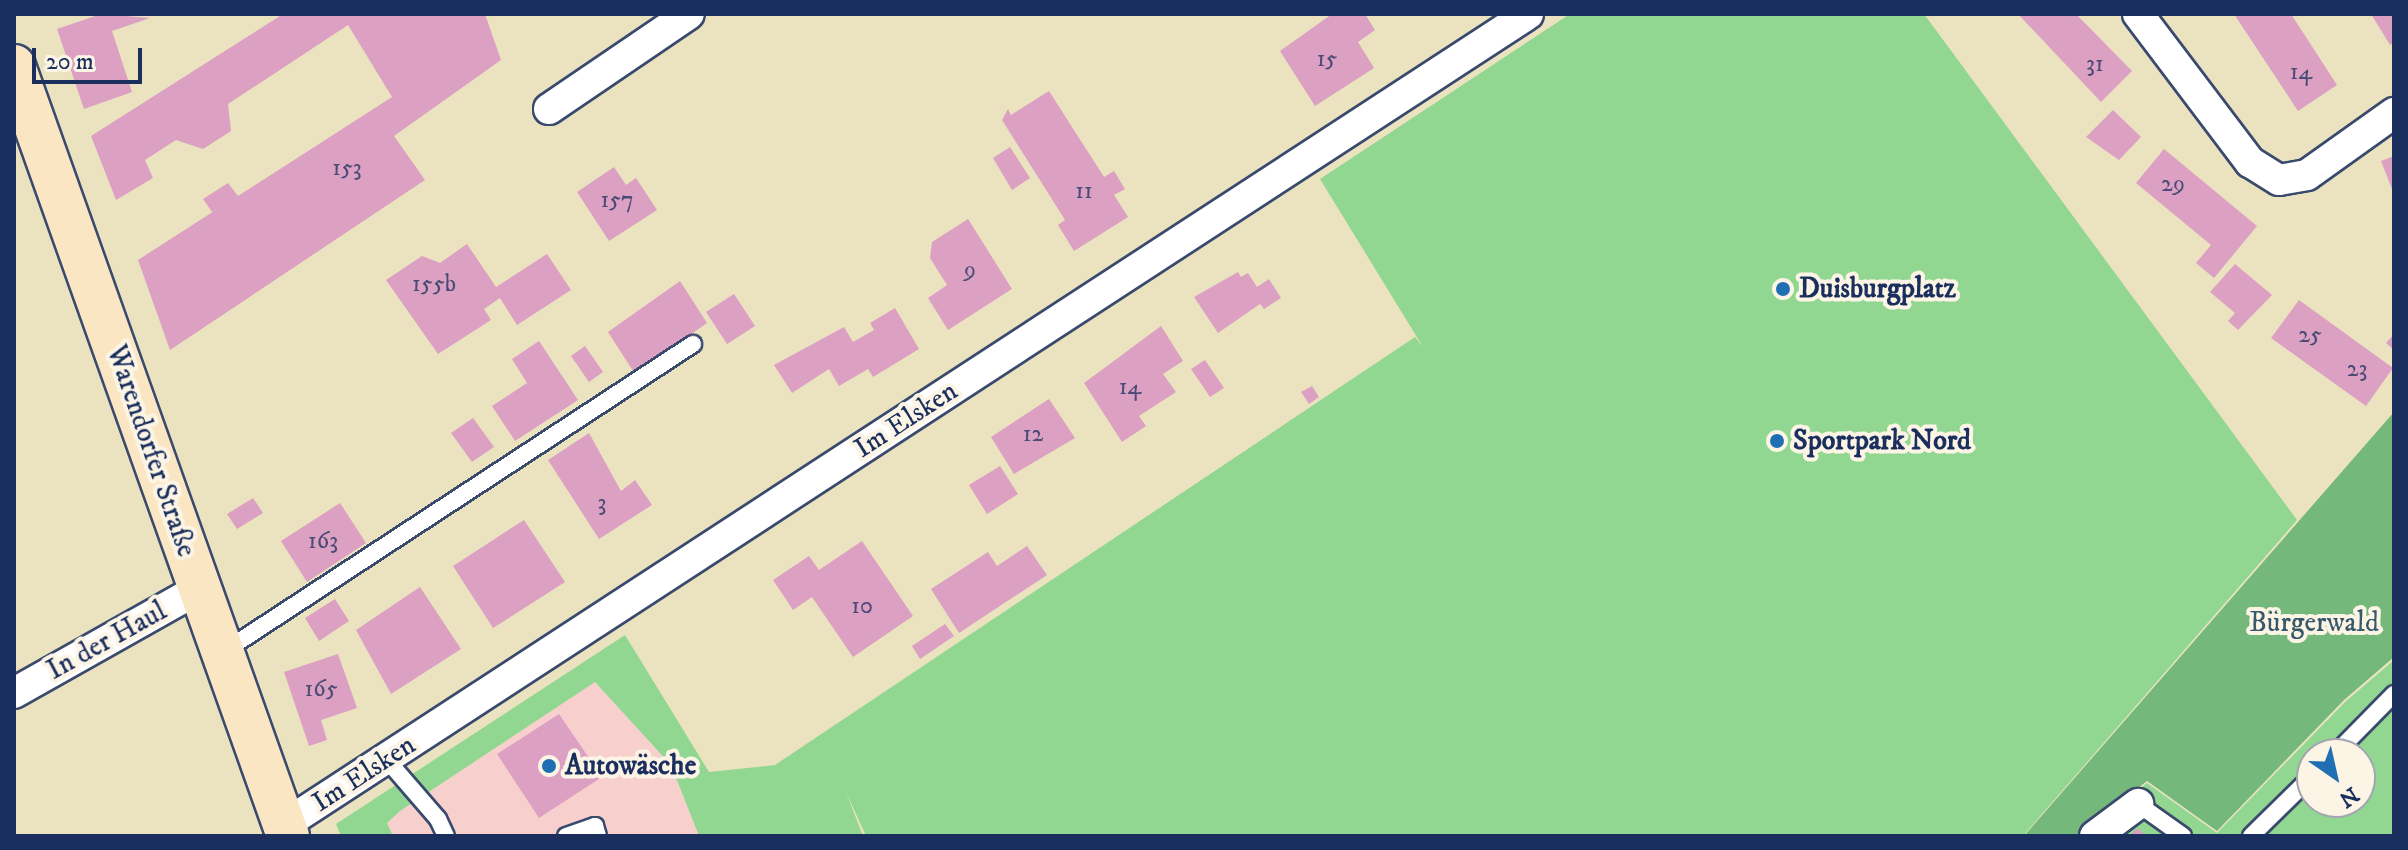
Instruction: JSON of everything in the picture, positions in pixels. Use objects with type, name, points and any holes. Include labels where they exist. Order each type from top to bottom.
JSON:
[{"type":"main road","name":"Warendorfer Straße","points":[[14,66],[286,830]]},
{"type":"street","points":[[549,109],[689,14]]},
{"type":"street","name":"Im Elsken","points":[[286,830],[387,760],[1528,14]]},
{"type":"street","points":[[2138,14],[2250,162],[2279,180],[2307,175],[2394,113]]},
{"type":"street","name":"In der Haul","points":[[14,693],[200,588]]},
{"type":"street","points":[[2095,836],[2138,804]]},
{"type":"lane","points":[[221,653],[693,344]]},
{"type":"lane","points":[[2351,738],[2394,694]]},
{"type":"lane","points":[[387,760],[438,819],[446,836]]},
{"type":"lane","points":[[2251,836],[2296,792]]},
{"type":"lane","points":[[2138,804],[2183,836]]},
{"type":"lane","points":[[566,836],[595,826],[598,836]]},
{"type":"shaded area","points":[[595,682],[671,765],[699,836],[393,836],[387,823],[400,811]]},
{"type":"green space","name":"Sportpark Nord","points":[[1570,14],[1924,14],[2297,520],[2023,836],[866,836],[846,792],[863,836],[699,836],[671,765],[595,682],[400,811],[387,823],[393,836],[341,836],[336,824],[625,635],[709,772],[775,765],[1415,337],[1423,347],[1320,179]]},
{"type":"green space","name":"Bürgerwald","points":[[2394,412],[2394,657],[2344,700],[2307,738],[2296,738],[2296,750],[2217,831],[2147,781],[2077,836],[2024,836]]},
{"type":"green space","points":[[2394,660],[2394,836],[2080,836],[2147,783],[2217,833],[2296,752],[2296,818],[2376,818],[2376,738],[2310,738],[2345,702]]},
{"type":"building","points":[[101,14],[150,18],[112,31],[132,92],[84,109],[57,29]]},
{"type":"building","points":[[283,14],[485,14],[501,60],[394,136],[425,180],[170,350],[138,260],[222,206],[212,212],[203,199],[228,183],[238,196],[392,97],[348,25],[228,104],[231,131],[203,149],[176,140],[145,160],[153,178],[116,200],[91,136]]},
{"type":"building","points":[[1332,14],[1365,14],[1375,30],[1358,42],[1374,68],[1315,106],[1280,51]]},
{"type":"building","points":[[2018,14],[2076,14],[2132,71],[2101,102]]},
{"type":"building","points":[[2234,14],[2291,14],[2337,85],[2298,111]]},
{"type":"building","points":[[2371,14],[2394,14],[2394,42],[2390,45]]},
{"type":"building","points":[[1049,91],[1104,177],[1114,171],[1125,189],[1114,195],[1128,217],[1074,251],[1058,225],[1065,220],[1002,120],[1008,109],[1011,115]]},
{"type":"building","points":[[2113,110],[2141,137],[2119,160],[2086,137]]},
{"type":"building","points":[[1010,147],[1030,178],[1012,190],[993,158]]},
{"type":"building","points":[[2164,149],[2257,226],[2214,278],[2196,263],[2211,245],[2136,183]]},
{"type":"building","points":[[2394,156],[2394,194],[2381,161]]},
{"type":"building","points":[[614,167],[626,185],[636,178],[657,210],[609,241],[577,192]]},
{"type":"building","points":[[968,219],[1012,289],[948,330],[928,298],[947,285],[930,258],[932,242]]},
{"type":"building","points":[[467,244],[496,287],[547,254],[571,290],[517,325],[500,298],[484,309],[491,320],[438,354],[386,280],[422,256],[440,263]]},
{"type":"building","points":[[2235,264],[2272,295],[2238,330],[2228,321],[2235,313],[2210,292]]},
{"type":"building","points":[[1238,272],[1241,277],[1248,273],[1257,287],[1269,279],[1281,298],[1264,309],[1260,304],[1218,333],[1194,297]]},
{"type":"building","points":[[680,281],[707,323],[635,374],[608,332]]},
{"type":"building","points":[[734,294],[755,326],[727,344],[706,312]]},
{"type":"building","points":[[2299,300],[2393,368],[2366,406],[2271,338]]},
{"type":"building","points":[[895,308],[919,349],[873,377],[868,369],[839,386],[829,369],[792,393],[774,365],[844,327],[853,342],[874,330],[870,323]]},
{"type":"building","points":[[1161,326],[1183,361],[1163,374],[1176,392],[1139,416],[1146,426],[1122,442],[1084,383]]},
{"type":"building","points":[[2394,334],[2394,350],[2386,343]]},
{"type":"building","points":[[539,341],[578,400],[515,441],[492,406],[527,383],[512,359]]},
{"type":"building","points":[[585,346],[603,372],[589,382],[571,356]]},
{"type":"building","points":[[1205,360],[1224,388],[1210,397],[1191,369]]},
{"type":"building","points":[[1312,386],[1319,397],[1309,404],[1301,392]]},
{"type":"building","points":[[1049,399],[1075,438],[1014,474],[991,437]]},
{"type":"building","points":[[473,418],[494,447],[472,462],[451,433]]},
{"type":"building","points":[[589,433],[621,491],[635,480],[652,505],[599,539],[548,460]]},
{"type":"building","points":[[1000,466],[1018,494],[987,514],[969,485]]},
{"type":"building","points":[[253,498],[263,513],[237,529],[227,514]]},
{"type":"building","points":[[340,503],[366,543],[307,582],[281,541]]},
{"type":"building","points":[[524,520],[565,582],[493,628],[453,566]]},
{"type":"building","points":[[862,541],[913,616],[853,657],[812,597],[793,610],[773,580],[809,556],[819,570]]},
{"type":"building","points":[[1027,546],[1047,575],[959,633],[931,589],[988,552],[997,566]]},
{"type":"building","points":[[420,587],[461,649],[391,694],[356,630]]},
{"type":"building","points":[[335,599],[349,621],[319,641],[305,618]]},
{"type":"building","points":[[945,624],[954,636],[920,659],[912,646]]},
{"type":"building","points":[[338,654],[357,708],[321,720],[327,740],[309,746],[284,672]]},
{"type":"building","name":"Autowäsche","points":[[559,714],[602,777],[539,818],[497,754]]},
{"type":"building","points":[[2137,828],[2146,836],[2130,836]]},
{"type":"place","name":"Duisburgplatz","points":[[1783,289]]},
{"type":"place","name":"Sportpark Nord","points":[[1777,441]]},
{"type":"place","name":"Autowäsche","points":[[549,766]]}]
